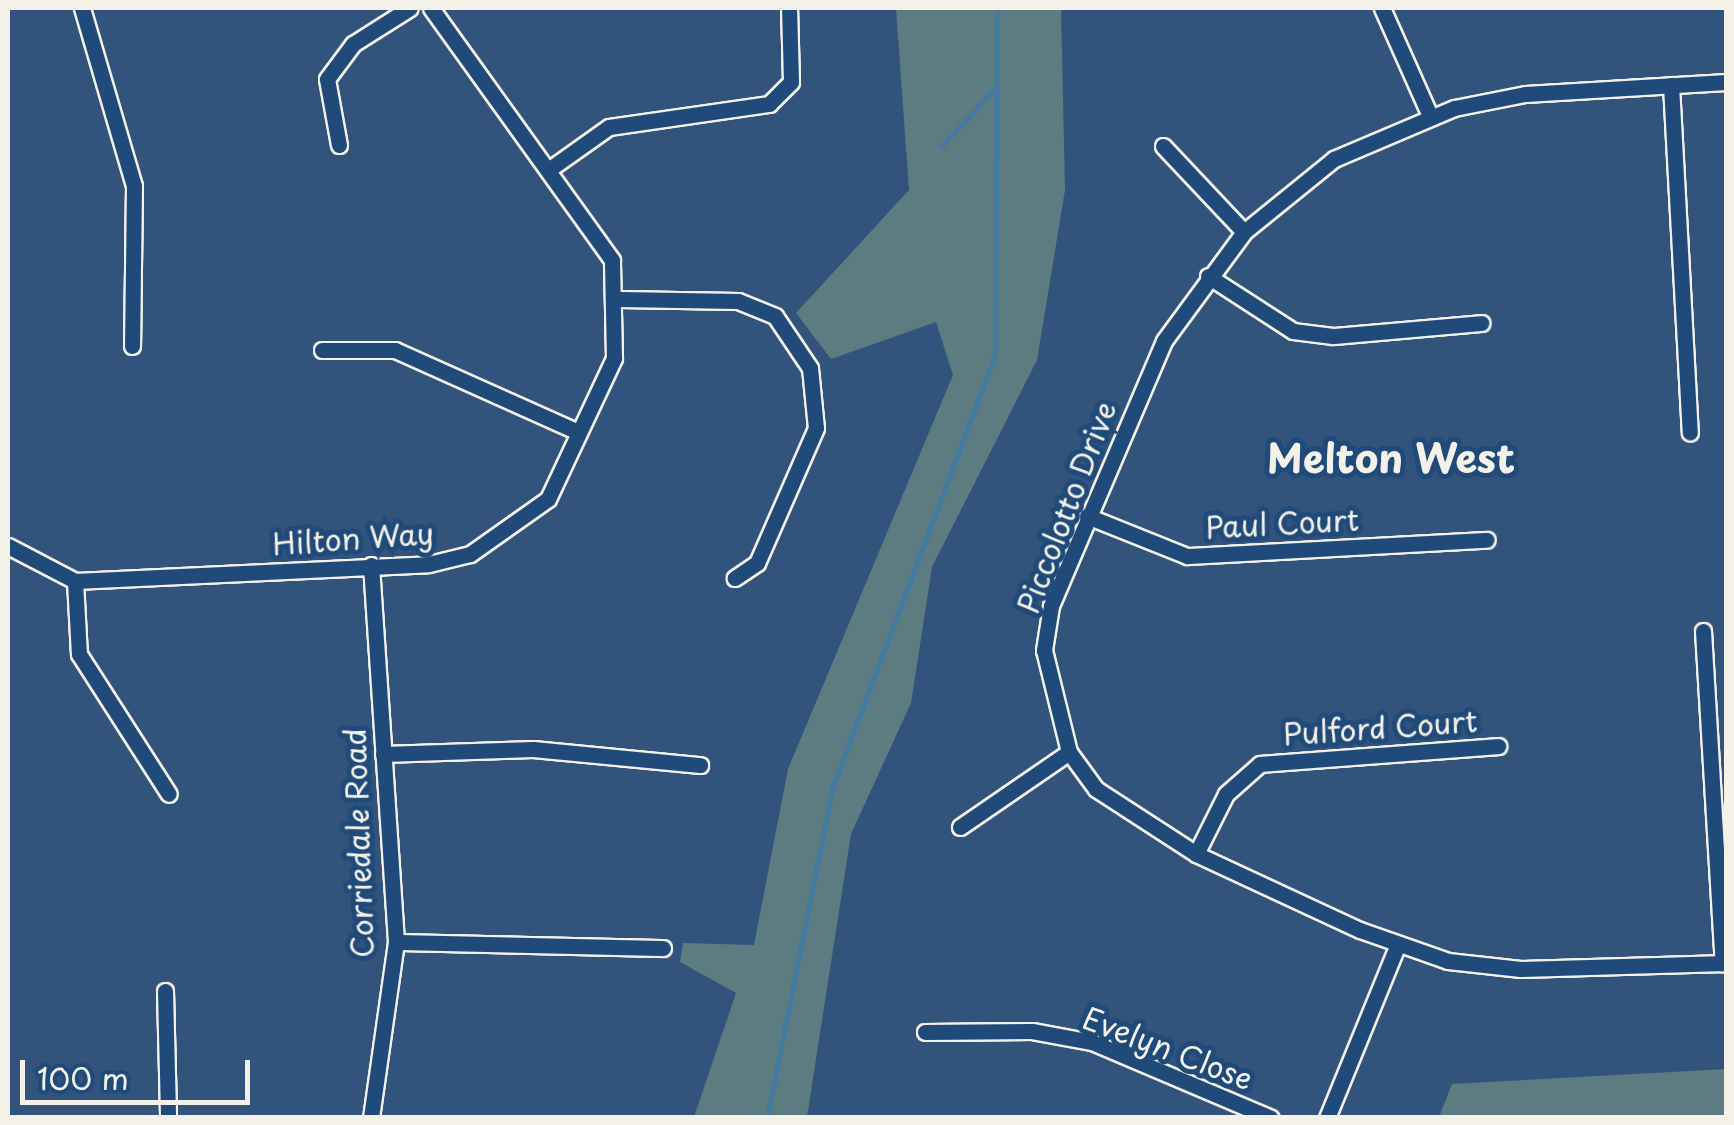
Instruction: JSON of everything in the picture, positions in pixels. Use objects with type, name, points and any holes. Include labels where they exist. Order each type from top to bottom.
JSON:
[{"type":"street","points":[[82,8],[134,186],[132,346]]},
{"type":"street","points":[[339,145],[327,79],[353,44],[410,8]]},
{"type":"street","name":"Hilton Way","points":[[75,582],[371,565],[470,554],[517,528],[548,499],[614,358],[619,299],[612,260],[552,168],[430,8]]},
{"type":"street","points":[[552,168],[609,128],[769,104],[791,82],[790,8]]},
{"type":"street","points":[[1382,8],[1430,116]]},
{"type":"street","name":"Piccolotto Drive","points":[[1724,963],[1520,969],[1398,944],[1196,854],[1131,820],[1069,752],[1044,650],[1087,516],[1164,340],[1244,232],[1334,159],[1430,116],[1525,94],[1726,82]]},
{"type":"street","points":[[1670,85],[1690,432]]},
{"type":"street","points":[[1163,146],[1244,232]]},
{"type":"street","points":[[1208,276],[1293,330],[1332,336],[1481,323]]},
{"type":"street","points":[[619,299],[738,301],[774,316],[810,368],[816,428],[757,563],[734,578]]},
{"type":"street","points":[[322,350],[395,350],[578,432]]},
{"type":"street","name":"Paul Court","points":[[1087,516],[1187,556],[1487,540]]},
{"type":"street","points":[[8,546],[75,582],[80,654],[169,794]]},
{"type":"street","name":"Corriedale Road","points":[[371,565],[396,942],[371,1118]]},
{"type":"street","points":[[1702,632],[1724,963]]},
{"type":"street","name":"Pulford Court","points":[[1196,854],[1226,794],[1260,764],[1498,746]]},
{"type":"street","points":[[383,754],[533,749],[700,765]]},
{"type":"street","points":[[960,827],[1069,752]]},
{"type":"street","points":[[396,942],[663,948]]},
{"type":"street","points":[[1327,1118],[1398,944]]},
{"type":"street","points":[[164,991],[168,1118]]},
{"type":"street","name":"Evelyn Close","points":[[925,1032],[1032,1031],[1092,1042],[1271,1118]]},
{"type":"green space","points":[[896,8],[1061,8],[1065,190],[1037,360],[932,567],[911,703],[851,834],[807,1117],[694,1117],[736,993],[680,962],[683,943],[754,945],[788,769],[953,375],[936,322],[831,359],[796,313],[909,190]]},
{"type":"green space","points":[[1726,1069],[1726,1117],[1439,1117],[1452,1084]]},
{"type":"waterway","points":[[767,1118],[833,786],[995,356],[997,8]]},
{"type":"waterway","points":[[942,146],[994,89]]},
{"type":"district","name":"Melton West","points":[[1391,457]]}]
